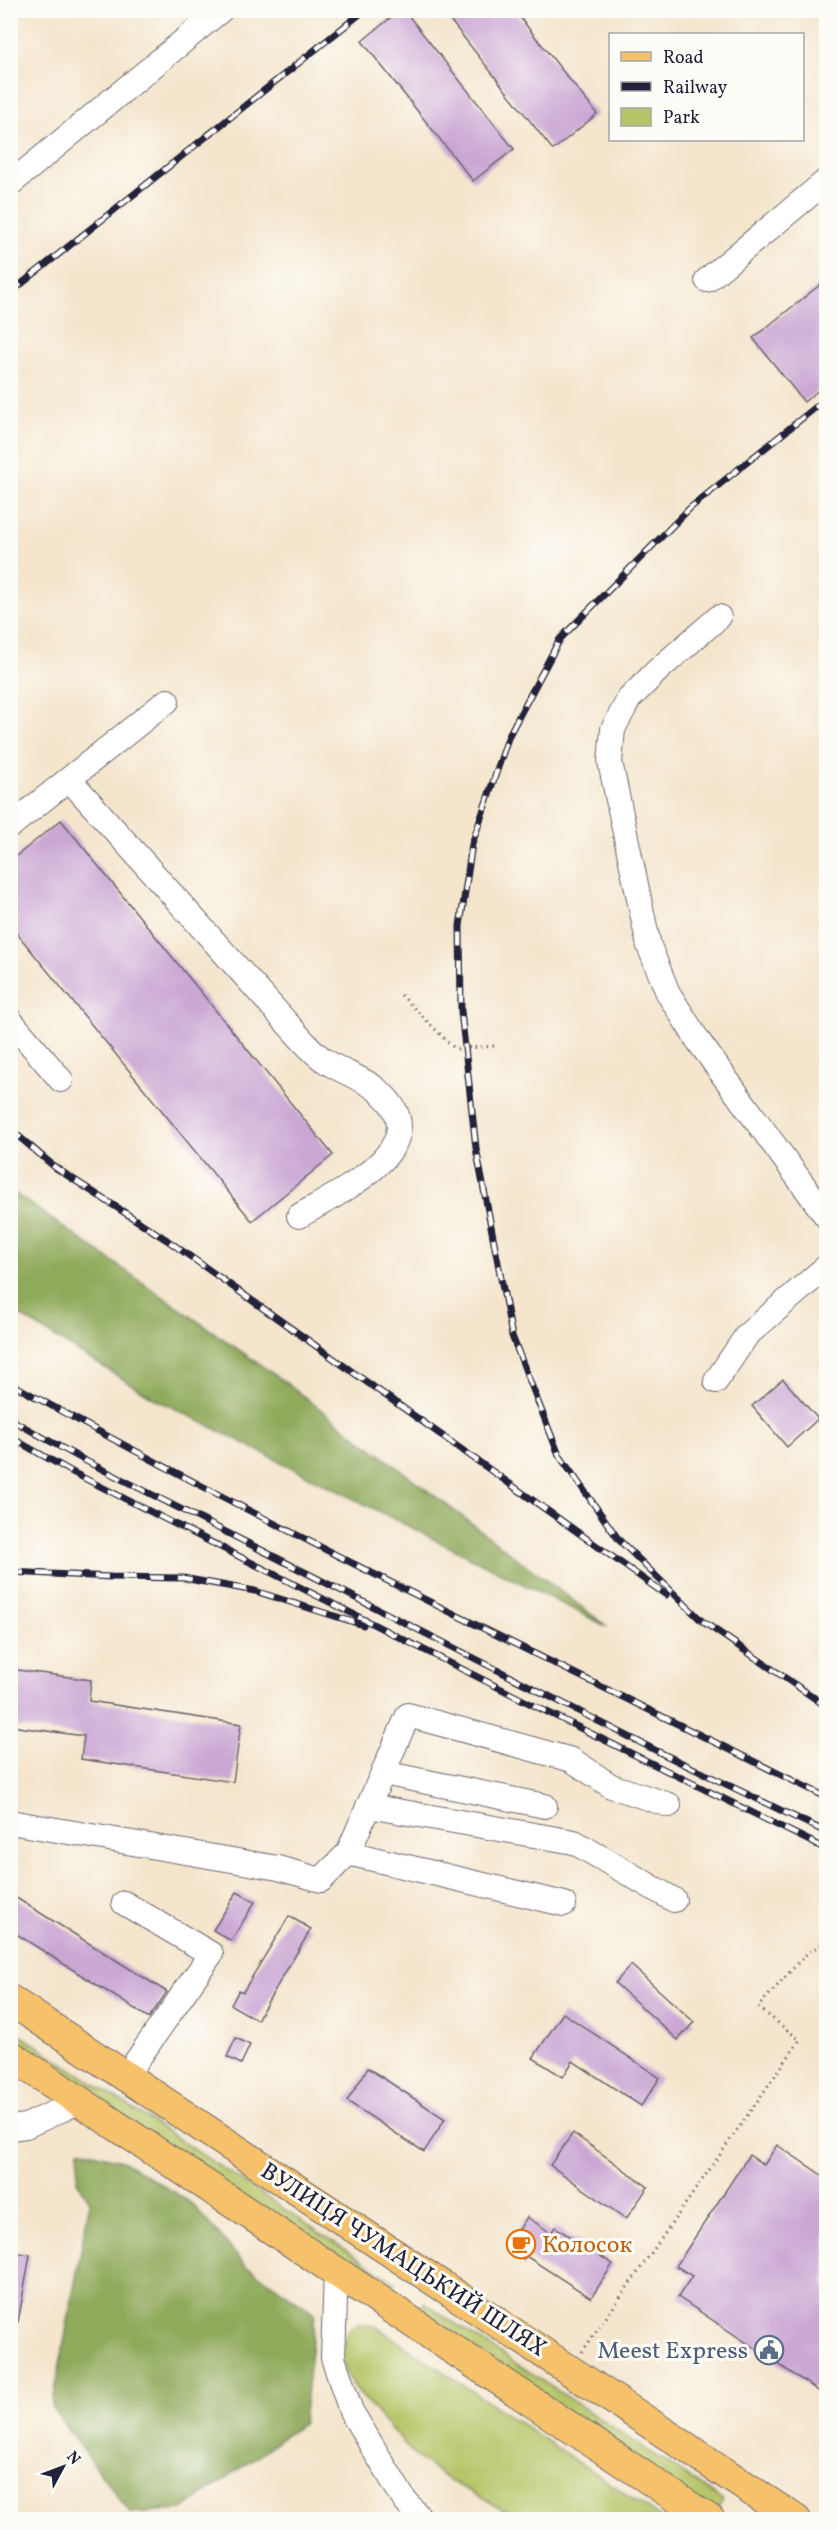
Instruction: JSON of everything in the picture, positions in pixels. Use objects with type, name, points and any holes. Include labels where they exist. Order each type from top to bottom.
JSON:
[{"type":"main road","name":"ВУЛИЦЯ ЧУМАЦЬКИЙ ШЛЯХ","points":[[10,2000],[570,2368],[792,2519]]},
{"type":"main road","name":"ВУЛИЦЯ ЧУМАЦЬКИЙ ШЛЯХ","points":[[10,2055],[710,2520]]},
{"type":"main road","points":[[398,2313],[424,2272]]},
{"type":"street","points":[[10,184],[221,10]]},
{"type":"street","points":[[707,280],[826,181]]},
{"type":"street","points":[[719,617],[659,669],[629,699],[613,729],[610,762],[649,946],[668,993],[699,1042],[826,1216]]},
{"type":"street","points":[[10,826],[167,701]]},
{"type":"street","points":[[69,779],[303,1041],[324,1061],[374,1087],[393,1105],[399,1131],[387,1157],[362,1180],[299,1216]]},
{"type":"street","points":[[10,1020],[62,1080]]},
{"type":"street","points":[[716,1381],[747,1335],[826,1267]]},
{"type":"street","points":[[10,1822],[278,1868],[321,1880],[348,1853],[408,1715],[572,1760],[611,1786],[669,1805]]},
{"type":"street","points":[[383,1773],[545,1806]]},
{"type":"street","points":[[368,1806],[574,1842],[674,1900]]},
{"type":"street","points":[[348,1853],[564,1904]]},
{"type":"street","points":[[124,1903],[211,1954],[126,2076]]},
{"type":"street","points":[[10,2128],[26,2126],[80,2101]]},
{"type":"street","points":[[336,2272],[333,2358],[351,2411],[405,2501],[422,2520]]},
{"type":"path","points":[[401,995],[455,1049],[495,1046]]},
{"type":"path","points":[[570,2368],[800,2040],[758,2007],[807,1953],[826,1942]]},
{"type":"green space","points":[[10,1190],[282,1380],[608,1627],[152,1397],[11,1310]]},
{"type":"green space","points":[[10,2028],[396,2283],[389,2294],[11,2045]]},
{"type":"green space","points":[[79,2149],[124,2161],[191,2203],[246,2266],[315,2313],[303,2423],[183,2509],[130,2513],[52,2408],[90,2201],[77,2181]]},
{"type":"green space","points":[[424,2303],[723,2500],[715,2513],[415,2316]]},
{"type":"green space","points":[[358,2324],[372,2324],[663,2519],[522,2519],[454,2483],[415,2456],[352,2385],[340,2353],[348,2329]]},
{"type":"building","points":[[400,10],[404,10],[514,149],[473,181],[362,41]]},
{"type":"building","points":[[442,10],[514,10],[597,114],[553,150]]},
{"type":"building","points":[[826,280],[826,384],[804,402],[753,338]]},
{"type":"building","points":[[61,820],[333,1155],[252,1221],[10,925],[10,861]]},
{"type":"building","points":[[783,1379],[818,1419],[787,1447],[752,1406]]},
{"type":"building","points":[[10,1669],[91,1680],[89,1701],[241,1724],[233,1782],[81,1759],[84,1736],[10,1726]]},
{"type":"building","points":[[237,1892],[255,1902],[231,1941],[213,1930]]},
{"type":"building","points":[[10,1894],[167,1992],[149,2018],[10,1930]]},
{"type":"building","points":[[289,1916],[311,1929],[257,2020],[231,2005],[239,1990],[243,1992]]},
{"type":"building","points":[[631,1965],[694,2022],[678,2040],[615,1983]]},
{"type":"building","points":[[563,2013],[660,2078],[641,2106],[573,2061],[563,2077],[533,2058]]},
{"type":"building","points":[[236,2038],[250,2045],[241,2064],[227,2057]]},
{"type":"building","points":[[368,2068],[445,2119],[424,2152],[347,2101]]},
{"type":"building","points":[[573,2133],[648,2187],[626,2219],[550,2165]]},
{"type":"building","points":[[777,2145],[826,2178],[826,2396],[678,2297],[692,2276],[676,2266],[749,2155],[764,2165]]},
{"type":"building","points":[[527,2217],[551,2233],[555,2227],[613,2264],[591,2298],[526,2256],[523,2260],[506,2249]]},
{"type":"building","points":[[10,2251],[30,2255],[18,2322],[10,2321]]},
{"type":"railway","points":[[10,293],[365,10]]},
{"type":"railway","points":[[826,399],[690,508],[560,639],[509,735],[472,844],[460,926],[461,1011],[476,1148],[512,1336],[559,1455],[619,1540],[702,1621],[826,1706]]},
{"type":"railway","points":[[10,1129],[56,1168],[167,1240],[666,1595]]},
{"type":"railway","points":[[10,1383],[314,1543],[826,1797]]},
{"type":"railway","points":[[10,1419],[82,1459],[659,1752],[826,1832]]},
{"type":"railway","points":[[10,1437],[74,1473],[531,1704],[826,1849]]},
{"type":"railway","points":[[10,1572],[183,1578],[255,1591],[363,1625]]},
{"type":"place","name":"Колосок","points":[[521,2244]]},
{"type":"place","name":"Meest Express","points":[[769,2350]]}]
